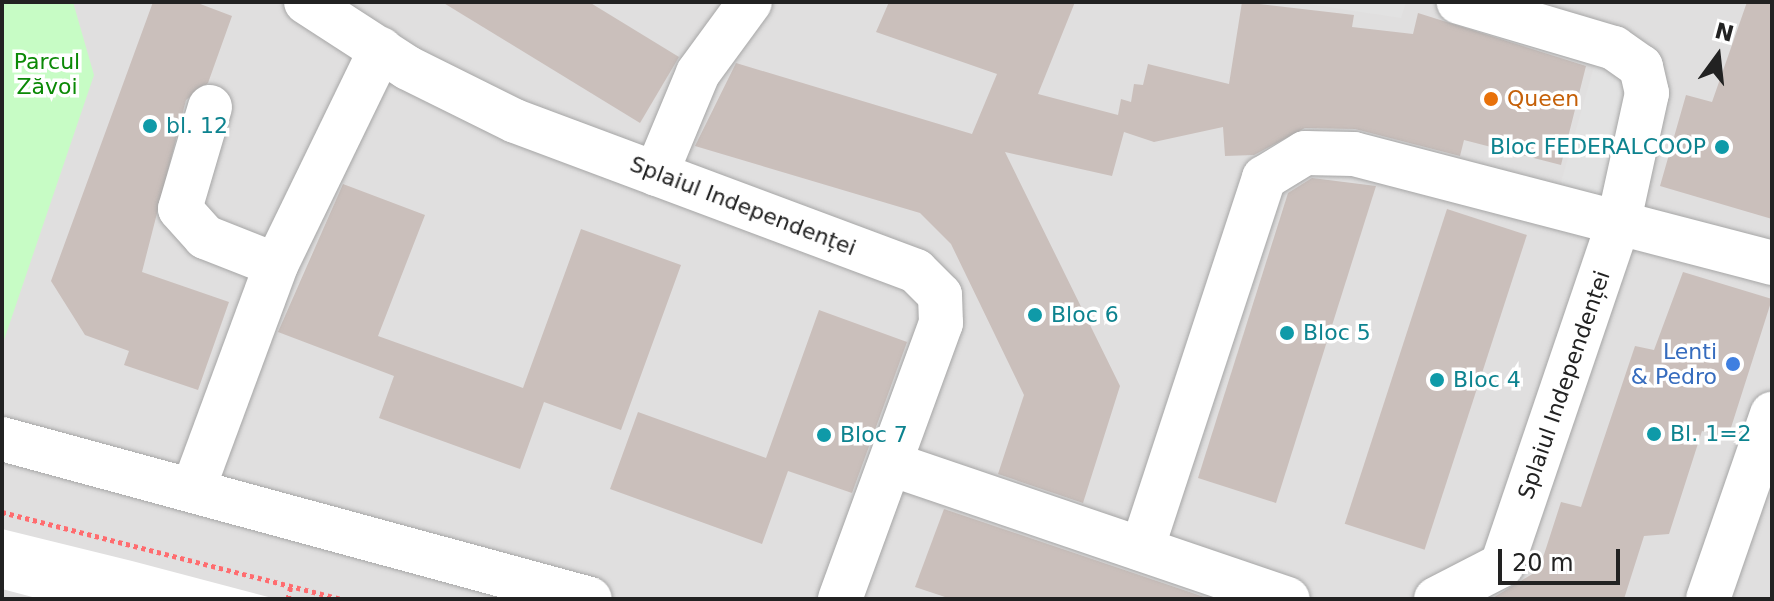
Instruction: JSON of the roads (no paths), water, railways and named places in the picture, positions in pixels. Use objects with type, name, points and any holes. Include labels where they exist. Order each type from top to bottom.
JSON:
[{"type":"street","name":"Splaiul Independenței","points":[[306,2],[381,49],[515,121],[916,271],[940,295],[941,323],[840,599]]},
{"type":"street","points":[[656,174],[698,73],[750,2]]},
{"type":"street","name":"Splaiul Independenței","points":[[1436,599],[1502,565],[1618,225],[1647,93],[1641,67],[1614,48],[1459,2]]},
{"type":"street","points":[[194,487],[276,265],[381,49]]},
{"type":"street","points":[[210,107],[180,209],[205,237],[276,265]]},
{"type":"street","points":[[1142,549],[1264,178],[1305,153],[1354,154],[1772,263]]},
{"type":"street","points":[[1708,599],[1772,414]]},
{"type":"street","points":[[2,439],[194,487],[590,599]]},
{"type":"street","points":[[891,464],[1288,599]]},
{"type":"place","name":"Queen","points":[[1491,99]]},
{"type":"place","name":"bl. 12","points":[[150,126]]},
{"type":"place","name":"Bloc FEDERALCOOP","points":[[1722,147]]},
{"type":"place","name":"Bloc 6","points":[[1035,315]]},
{"type":"place","name":"Bloc 5","points":[[1287,333]]},
{"type":"place","name":"Lenti & Pedro","points":[[1733,364]]},
{"type":"place","name":"Bloc 4","points":[[1437,380]]},
{"type":"place","name":"Bl. 1=2","points":[[1654,434]]},
{"type":"place","name":"Bloc 7","points":[[824,435]]},
{"type":"park label","name":"Parcul Zăvoi","points":[[47,74]]}]
